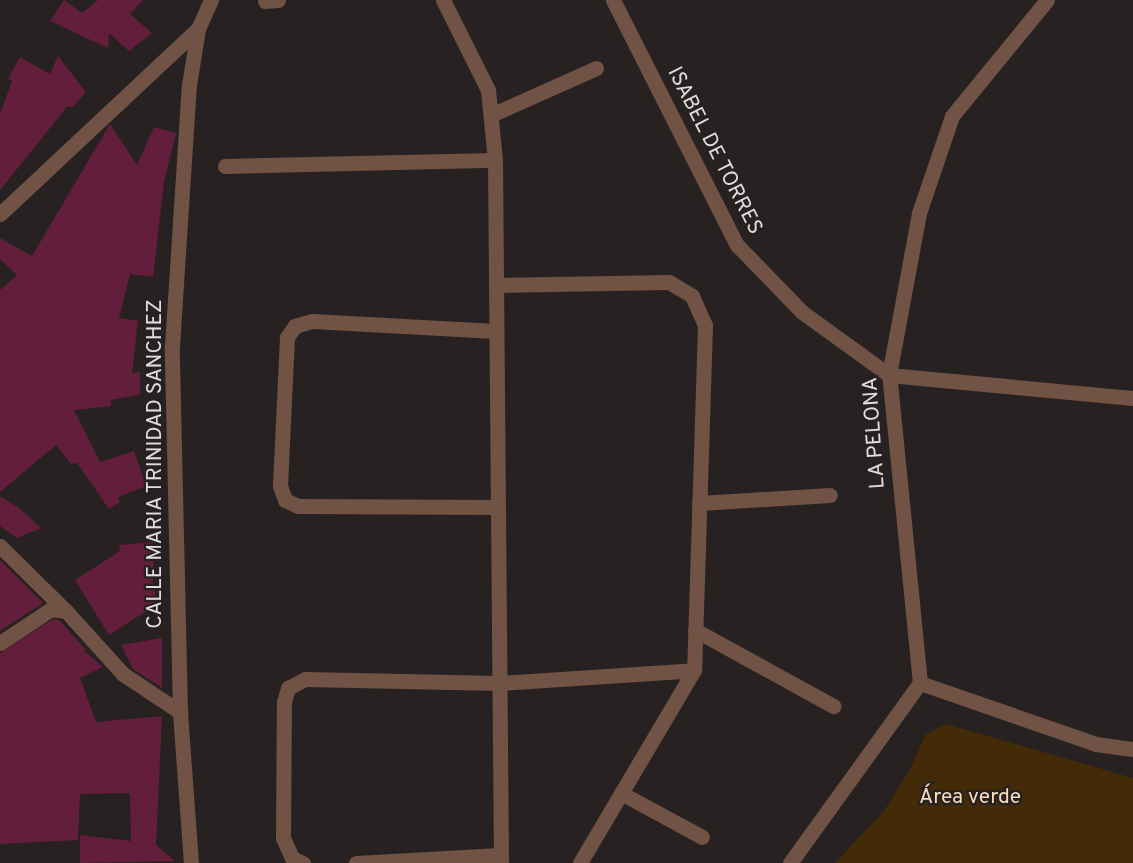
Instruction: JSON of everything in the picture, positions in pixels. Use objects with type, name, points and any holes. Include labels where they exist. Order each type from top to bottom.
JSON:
[{"type":"street","points":[[0,214],[198,29],[211,0]]},
{"type":"street","points":[[356,863],[500,859],[495,160],[488,90],[443,0]]},
{"type":"street","name":"ISABEL DE TORRES","points":[[613,0],[737,245],[802,312],[889,375]]},
{"type":"street","name":"LA PELONA","points":[[920,683],[889,375],[919,213],[952,117],[1047,0]]},
{"type":"street","name":"CALLE MARIA TRINIDAD SANCHEZ","points":[[191,863],[180,712],[172,346],[189,85],[198,29]]},
{"type":"street","points":[[491,115],[596,68]]},
{"type":"street","points":[[225,166],[495,160]]},
{"type":"street","points":[[497,285],[669,282],[692,296],[705,325],[694,670],[580,863]]},
{"type":"street","points":[[495,331],[312,321],[295,326],[287,337],[280,486],[285,500],[298,506],[498,507]]},
{"type":"street","points":[[889,375],[1133,398]]},
{"type":"street","points":[[699,503],[830,495]]},
{"type":"street","points":[[0,546],[66,611],[123,674],[180,712]]},
{"type":"street","points":[[0,643],[51,609],[66,611]]},
{"type":"street","points":[[695,630],[833,706]]},
{"type":"street","points":[[303,863],[292,858],[283,838],[284,702],[288,688],[305,679],[500,683],[694,670]]},
{"type":"street","points":[[790,863],[920,683],[1096,744],[1133,749]]},
{"type":"street","points":[[621,793],[702,837]]},
{"type":"green space","name":"Área verde","points":[[946,724],[1133,778],[1133,863],[835,863],[884,811],[911,767],[926,734]]},
{"type":"building","points":[[64,0],[82,13],[98,0],[143,0],[130,14],[152,33],[129,51],[109,33],[108,48],[50,21]]},
{"type":"building","points":[[58,56],[86,92],[73,107],[67,107],[0,190],[0,114],[12,81],[8,79],[20,57],[50,74]]},
{"type":"building","points":[[110,124],[137,165],[154,127],[176,133],[164,182],[153,277],[130,274],[119,318],[138,321],[132,373],[140,372],[140,395],[111,400],[111,406],[74,410],[100,462],[134,451],[146,486],[118,497],[120,502],[109,509],[77,463],[71,464],[56,445],[0,492],[0,290],[17,275],[0,259],[0,238],[32,256]]},
{"type":"building","points":[[0,496],[19,508],[41,528],[17,538],[0,526]]},
{"type":"building","points":[[153,542],[153,587],[159,603],[109,635],[75,580],[120,551],[119,545]]},
{"type":"building","points":[[0,560],[43,603],[0,631]]},
{"type":"building","points":[[53,619],[59,620],[86,650],[84,651],[103,667],[80,678],[96,722],[162,716],[156,845],[175,861],[80,863],[80,835],[131,841],[130,793],[80,794],[78,840],[0,844],[0,653]]},
{"type":"building","points":[[162,638],[162,688],[133,669],[121,645]]}]
